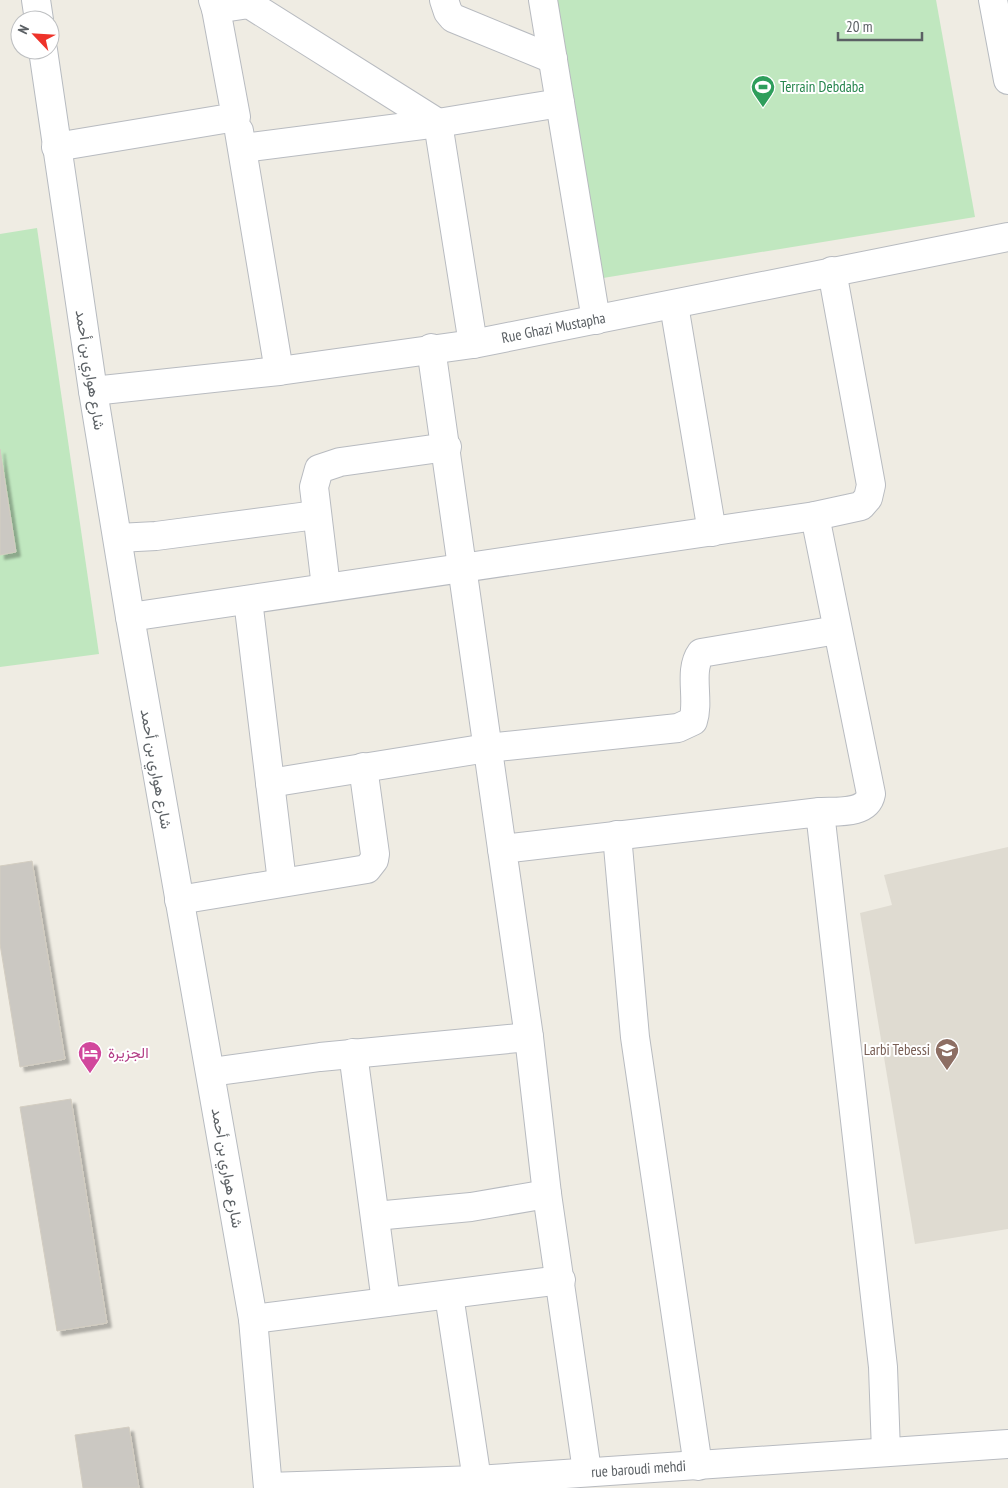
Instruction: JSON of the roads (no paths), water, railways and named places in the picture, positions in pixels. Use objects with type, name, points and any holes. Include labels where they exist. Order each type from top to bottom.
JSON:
[{"type":"street","points":[[444,0],[448,12],[453,18],[553,59]]},
{"type":"street","points":[[543,0],[596,320]]},
{"type":"street","points":[[993,0],[1008,80]]},
{"type":"street","points":[[279,371],[243,148],[215,4],[251,2],[438,123],[473,344]]},
{"type":"street","name":"شارع هواري بن أحمد","points":[[44,60],[93,391],[130,617],[253,1319],[268,1487]]},
{"type":"street","points":[[243,148],[438,123],[560,103]]},
{"type":"street","points":[[56,146],[236,117]]},
{"type":"street","name":"Rue Ghazi Mustapha","points":[[93,391],[279,371],[431,348],[473,344],[674,305],[1008,236]]},
{"type":"street","points":[[130,617],[712,532],[815,516],[861,506],[868,498],[871,485],[832,271]]},
{"type":"street","points":[[674,305],[712,532]]},
{"type":"street","points":[[431,348],[447,447],[461,569],[529,1037],[547,1194],[561,1280],[587,1471]]},
{"type":"street","points":[[326,587],[314,486],[315,476],[320,470],[328,465],[447,447]]},
{"type":"street","points":[[118,538],[156,536],[316,515]]},
{"type":"street","points":[[502,849],[863,807],[870,800],[871,794],[815,516]]},
{"type":"street","points":[[248,600],[282,882]]},
{"type":"street","points":[[270,783],[487,748],[678,728],[688,725],[693,721],[696,710],[696,663],[701,654],[837,630]]},
{"type":"street","points":[[179,900],[360,870],[371,866],[375,854],[363,767]]},
{"type":"street","points":[[820,812],[883,1366],[886,1452]]},
{"type":"street","points":[[616,835],[635,1037],[698,1466]]},
{"type":"street","points":[[211,1072],[353,1053],[529,1037]]},
{"type":"street","points":[[353,1053],[386,1302]]},
{"type":"street","points":[[375,1216],[471,1206],[547,1194]]},
{"type":"street","points":[[253,1319],[449,1296],[561,1280]]},
{"type":"street","points":[[449,1296],[477,1480]]},
{"type":"street","name":"rue baroudi mehdi","points":[[268,1487],[435,1485],[477,1480],[545,1481],[587,1471],[698,1466],[1008,1444]]},
{"type":"place","name":"Terrain Debdaba","points":[[763,108]]},
{"type":"place","name":"Larbi Tebessi","points":[[947,1071]]},
{"type":"place","name":"الجزيرة","points":[[90,1074]]}]
